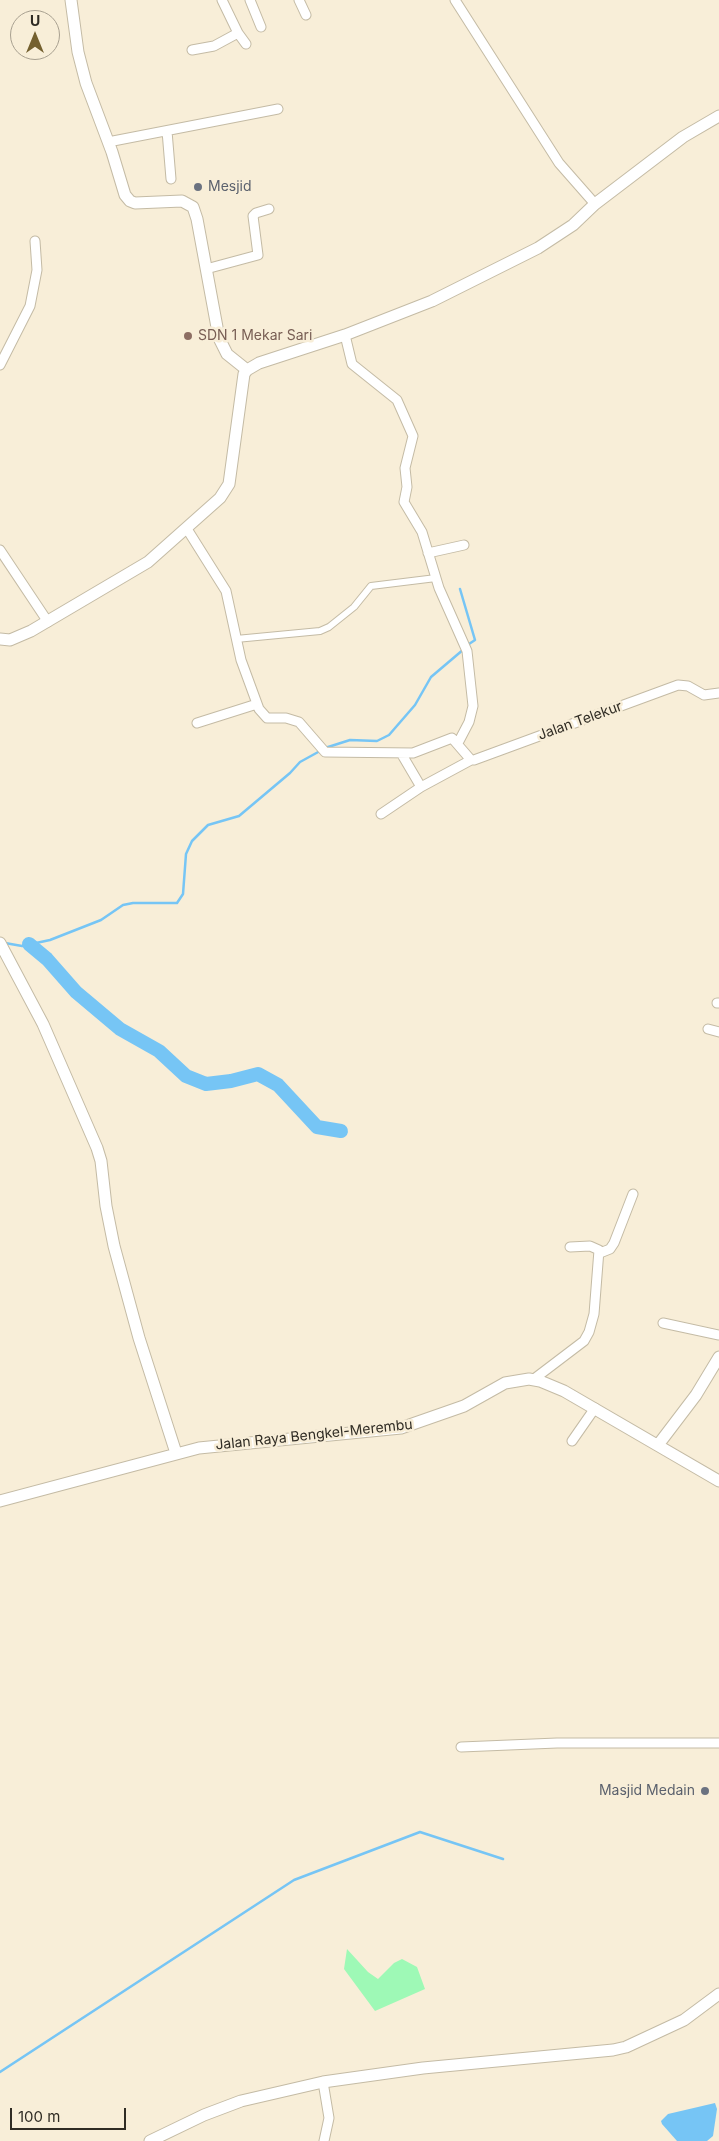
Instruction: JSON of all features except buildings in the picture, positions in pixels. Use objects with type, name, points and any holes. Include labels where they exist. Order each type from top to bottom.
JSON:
[{"type":"street","points":[[72,0],[78,52],[86,83],[125,195],[130,201],[142,203],[182,201],[193,207],[198,219],[222,347],[227,354],[247,370]]},
{"type":"street","points":[[222,0],[238,33],[246,44]]},
{"type":"street","points":[[250,0],[261,27]]},
{"type":"street","points":[[299,0],[306,15]]},
{"type":"street","points":[[456,0],[559,163],[595,204]]},
{"type":"street","points":[[192,50],[214,46],[238,33]]},
{"type":"street","points":[[108,142],[278,109]]},
{"type":"street","points":[[0,639],[10,640],[24,635],[148,562],[187,530],[220,498],[229,484],[244,374],[247,370],[259,363],[345,335],[432,301],[538,248],[573,225],[595,204],[684,137],[719,116]]},
{"type":"street","points":[[167,130],[171,179]]},
{"type":"street","points":[[206,268],[258,255],[253,216],[256,213],[269,210]]},
{"type":"street","points":[[0,365],[30,306],[37,270],[35,241]]},
{"type":"street","points":[[345,335],[352,364],[397,400],[412,432],[413,441],[405,468],[407,487],[404,502],[422,532],[436,578],[467,651],[473,706],[469,722],[458,743]]},
{"type":"street","points":[[187,530],[223,584],[236,639],[256,704],[267,718],[286,718],[299,722],[325,752],[401,753],[422,751],[449,738],[458,743],[471,760]]},
{"type":"street","points":[[428,553],[464,545]]},
{"type":"street","points":[[0,550],[48,622]]},
{"type":"street","points":[[236,639],[320,631],[330,627],[354,607],[371,586],[436,578]]},
{"type":"street","name":"Jalan Telekur","points":[[381,814],[421,787],[471,760],[678,685],[688,686],[704,695],[719,693]]},
{"type":"street","points":[[198,723],[256,704]]},
{"type":"street","points":[[401,753],[421,787]]},
{"type":"street","points":[[1,946],[43,1024],[100,1156],[106,1206],[114,1246],[139,1338],[176,1453]]},
{"type":"street","points":[[708,1029],[719,1032]]},
{"type":"street","points":[[600,1253],[610,1249],[614,1243],[632,1194]]},
{"type":"street","points":[[534,1379],[587,1337],[594,1314],[600,1253],[594,1246],[570,1247]]},
{"type":"street","points":[[663,1323],[719,1335]]},
{"type":"street","points":[[658,1445],[696,1395],[719,1356]]},
{"type":"street","name":"Jalan Raya Bengkel-Merembu","points":[[0,1501],[199,1448],[401,1428],[464,1406],[505,1383],[534,1379],[564,1391],[595,1408],[719,1481]]},
{"type":"street","points":[[572,1442],[595,1408]]},
{"type":"street","points":[[461,1747],[557,1743],[719,1743]]},
{"type":"street","points":[[150,2141],[194,2119],[241,2101],[323,2082],[460,2064],[613,2050],[636,2044],[675,2025],[707,2005],[719,1994]]},
{"type":"street","points":[[323,2082],[329,2118],[324,2141]]},
{"type":"green space","points":[[347,1949],[368,1972],[378,1979],[394,1963],[402,1959],[417,1967],[425,1989],[375,2011],[344,1969]]},
{"type":"water","points":[[715,2103],[717,2109],[713,2136],[707,2141],[677,2141],[662,2124],[661,2121],[668,2114]]},
{"type":"waterway","points":[[460,589],[475,640],[469,644]]},
{"type":"waterway","points":[[325,748],[350,740],[377,741],[389,735],[415,705],[431,677],[464,649]]},
{"type":"waterway","points":[[5,943],[22,946],[50,940],[101,920],[123,905],[133,903],[177,903],[183,894],[186,854],[192,841],[208,825],[239,816],[290,773],[300,762],[320,751]]},
{"type":"waterway","points":[[29,944],[47,959],[76,992],[120,1029],[159,1051],[186,1076],[206,1084],[231,1081],[258,1074],[278,1085],[317,1127],[341,1131]]},
{"type":"waterway","points":[[0,2072],[294,1880],[420,1832],[503,1859]]},
{"type":"place","name":"Mesjid","points":[[198,187]]},
{"type":"place","name":"SDN 1 Mekar Sari","points":[[188,336]]},
{"type":"place","name":"Masjid Medain","points":[[705,1791]]}]
